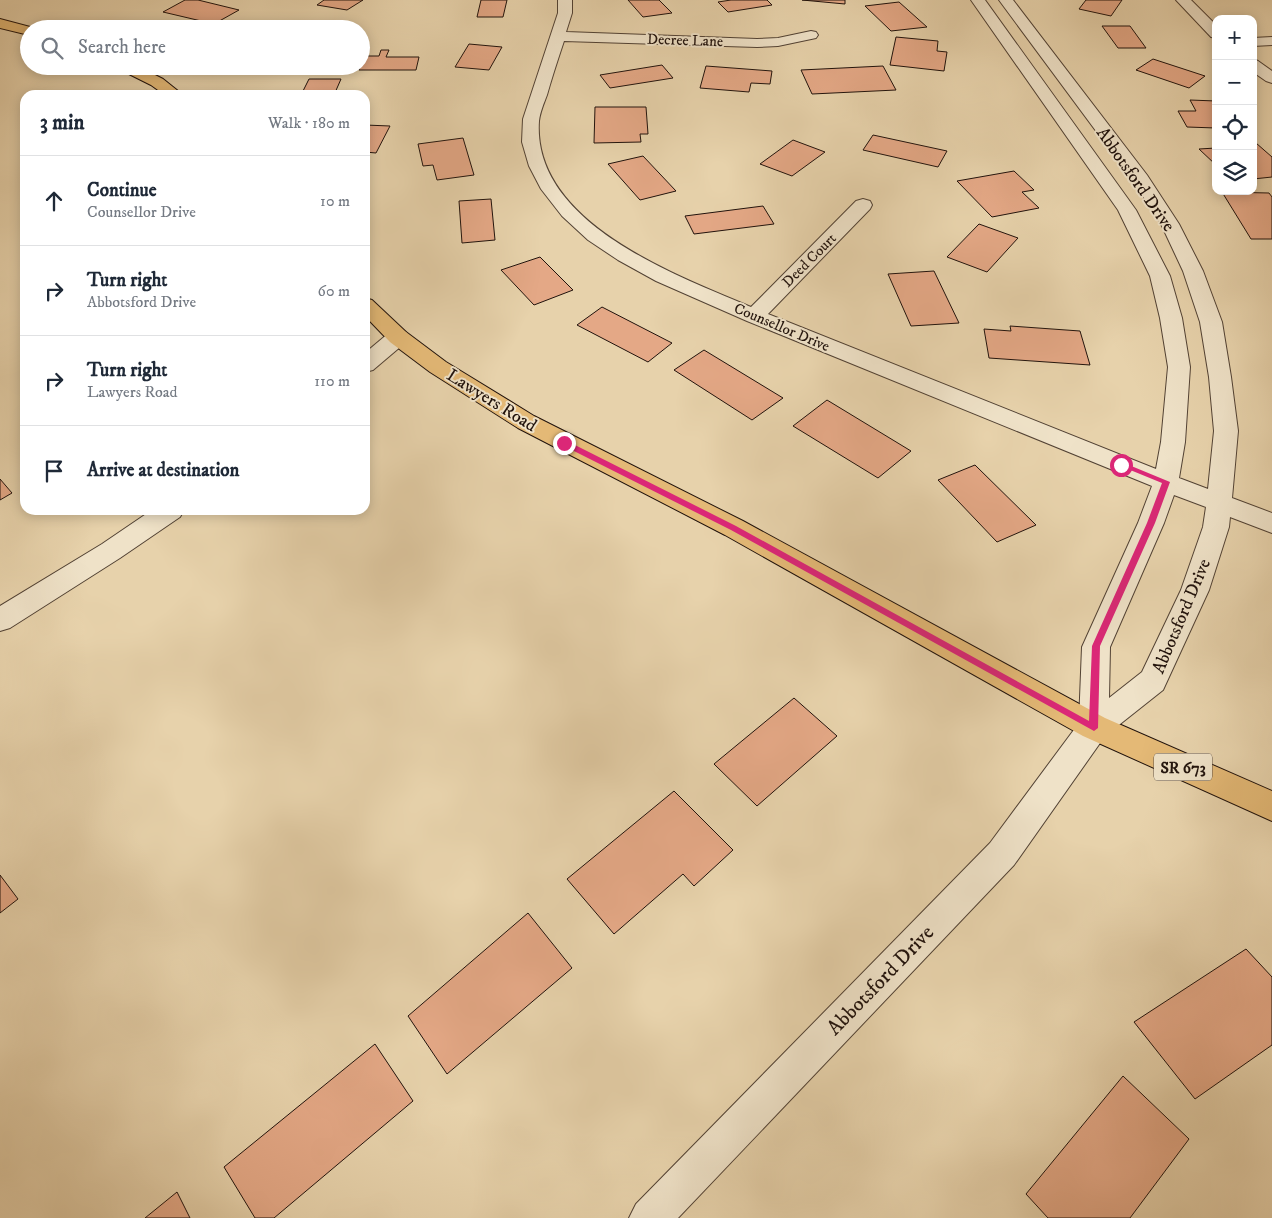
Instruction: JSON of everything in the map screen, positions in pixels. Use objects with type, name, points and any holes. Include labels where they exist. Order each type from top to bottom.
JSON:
[{"type":"main road","points":[[0,23],[20,29]]},
{"type":"main road","points":[[143,75],[168,90]]},
{"type":"main road","name":"Lawyers Road","points":[[370,309],[398,337],[438,367],[526,422],[734,528],[1094,728],[1272,806]]},
{"type":"street","name":"Counsellor Drive","points":[[565,0],[565,13],[531,119],[531,142],[538,166],[550,189],[595,236],[625,256],[663,277],[754,316],[1272,523]]},
{"type":"street","name":"Abbotsford Drive","points":[[978,0],[1127,210],[1160,276],[1171,318],[1179,367],[1173,442],[1166,482],[1151,523],[1096,646],[1094,728]]},
{"type":"street","name":"Abbotsford Drive","points":[[650,1218],[1002,854],[1094,728],[1153,681],[1195,590],[1216,527],[1226,431],[1211,322],[1193,271],[1170,224],[1141,179],[1006,0]]},
{"type":"street","points":[[1183,0],[1212,30]]},
{"type":"street","name":"Decree Lane","points":[[558,36],[757,43],[778,42],[811,35]]},
{"type":"street","points":[[1257,42],[1272,40]]},
{"type":"street","points":[[1257,67],[1272,78]]},
{"type":"street","name":"Deed Court","points":[[754,316],[863,205]]},
{"type":"street","points":[[370,361],[398,337]]},
{"type":"street","points":[[0,620],[111,551],[164,515]]},
{"type":"building","points":[[185,0],[198,0],[239,10],[221,20],[197,20],[163,12]]},
{"type":"building","points":[[324,0],[363,0],[347,10],[317,5]]},
{"type":"building","points":[[481,0],[507,0],[503,17],[477,17]]},
{"type":"building","points":[[628,0],[659,0],[672,13],[643,17]]},
{"type":"building","points":[[767,0],[772,5],[728,12],[718,2]]},
{"type":"building","points":[[802,0],[845,0],[845,4]]},
{"type":"building","points":[[1086,0],[1122,0],[1111,16],[1079,9]]},
{"type":"building","points":[[899,2],[927,27],[891,31],[865,6]]},
{"type":"building","points":[[1102,26],[1130,26],[1146,48],[1118,48]]},
{"type":"building","points":[[896,37],[938,41],[937,51],[947,52],[944,71],[890,65]]},
{"type":"building","points":[[469,44],[502,47],[489,70],[455,67]]},
{"type":"building","points":[[381,50],[389,50],[386,57],[419,57],[416,70],[370,70],[370,56],[379,56]]},
{"type":"building","points":[[1153,59],[1205,76],[1189,88],[1136,70]]},
{"type":"building","points":[[662,65],[673,78],[610,88],[600,75]]},
{"type":"building","points":[[706,66],[772,71],[770,84],[751,83],[749,92],[700,88]]},
{"type":"building","points":[[883,66],[896,90],[812,94],[801,70]]},
{"type":"building","points":[[309,79],[341,79],[336,90],[304,90]]},
{"type":"building","points":[[1190,100],[1212,101],[1212,128],[1187,127],[1178,111],[1196,111]]},
{"type":"building","points":[[595,107],[646,107],[648,134],[640,134],[641,142],[594,143]]},
{"type":"building","points":[[370,125],[390,126],[376,153],[370,152]]},
{"type":"building","points":[[873,135],[947,151],[938,167],[863,150]]},
{"type":"building","points":[[463,138],[474,175],[437,180],[433,165],[423,166],[418,144]]},
{"type":"building","points":[[793,140],[825,152],[792,176],[760,164]]},
{"type":"building","points":[[1257,144],[1272,157],[1272,177],[1257,179]]},
{"type":"building","points":[[1212,148],[1212,161],[1199,149]]},
{"type":"building","points":[[643,156],[676,191],[640,200],[608,164]]},
{"type":"building","points":[[1014,171],[1034,190],[1022,192],[1039,208],[992,217],[957,181]]},
{"type":"building","points":[[1269,193],[1272,197],[1272,239],[1251,239],[1224,195]]},
{"type":"building","points":[[491,199],[495,240],[462,243],[459,201]]},
{"type":"building","points":[[763,206],[774,224],[694,234],[685,216]]},
{"type":"building","points":[[979,224],[1018,238],[987,272],[947,257]]},
{"type":"building","points":[[540,257],[573,290],[534,305],[501,270]]},
{"type":"building","points":[[934,271],[959,323],[911,326],[888,274]]},
{"type":"building","points":[[602,307],[672,343],[648,362],[577,325]]},
{"type":"building","points":[[1010,326],[1080,331],[1090,365],[989,358],[984,329],[1011,331]]},
{"type":"building","points":[[704,350],[783,398],[752,420],[674,370]]},
{"type":"building","points":[[827,400],[911,451],[878,478],[793,426]]},
{"type":"building","points":[[975,465],[1036,525],[997,542],[938,480]]},
{"type":"building","points":[[0,479],[12,493],[0,500]]},
{"type":"building","points":[[794,698],[837,736],[757,806],[714,764]]},
{"type":"building","points":[[674,791],[733,850],[694,886],[683,874],[614,934],[567,879]]},
{"type":"building","points":[[0,875],[18,899],[0,913]]},
{"type":"building","points":[[528,913],[572,968],[447,1074],[408,1016]]},
{"type":"building","points":[[1246,949],[1272,977],[1272,1045],[1195,1099],[1134,1022]]},
{"type":"building","points":[[375,1044],[413,1101],[274,1218],[255,1218],[224,1167]]},
{"type":"building","points":[[1123,1076],[1189,1139],[1130,1218],[1048,1218],[1026,1194]]},
{"type":"building","points":[[177,1192],[190,1218],[145,1218]]},
{"type":"route","points":[[564,443],[734,528],[1094,728],[1096,646],[1151,523],[1166,482],[1121,465]]}]
